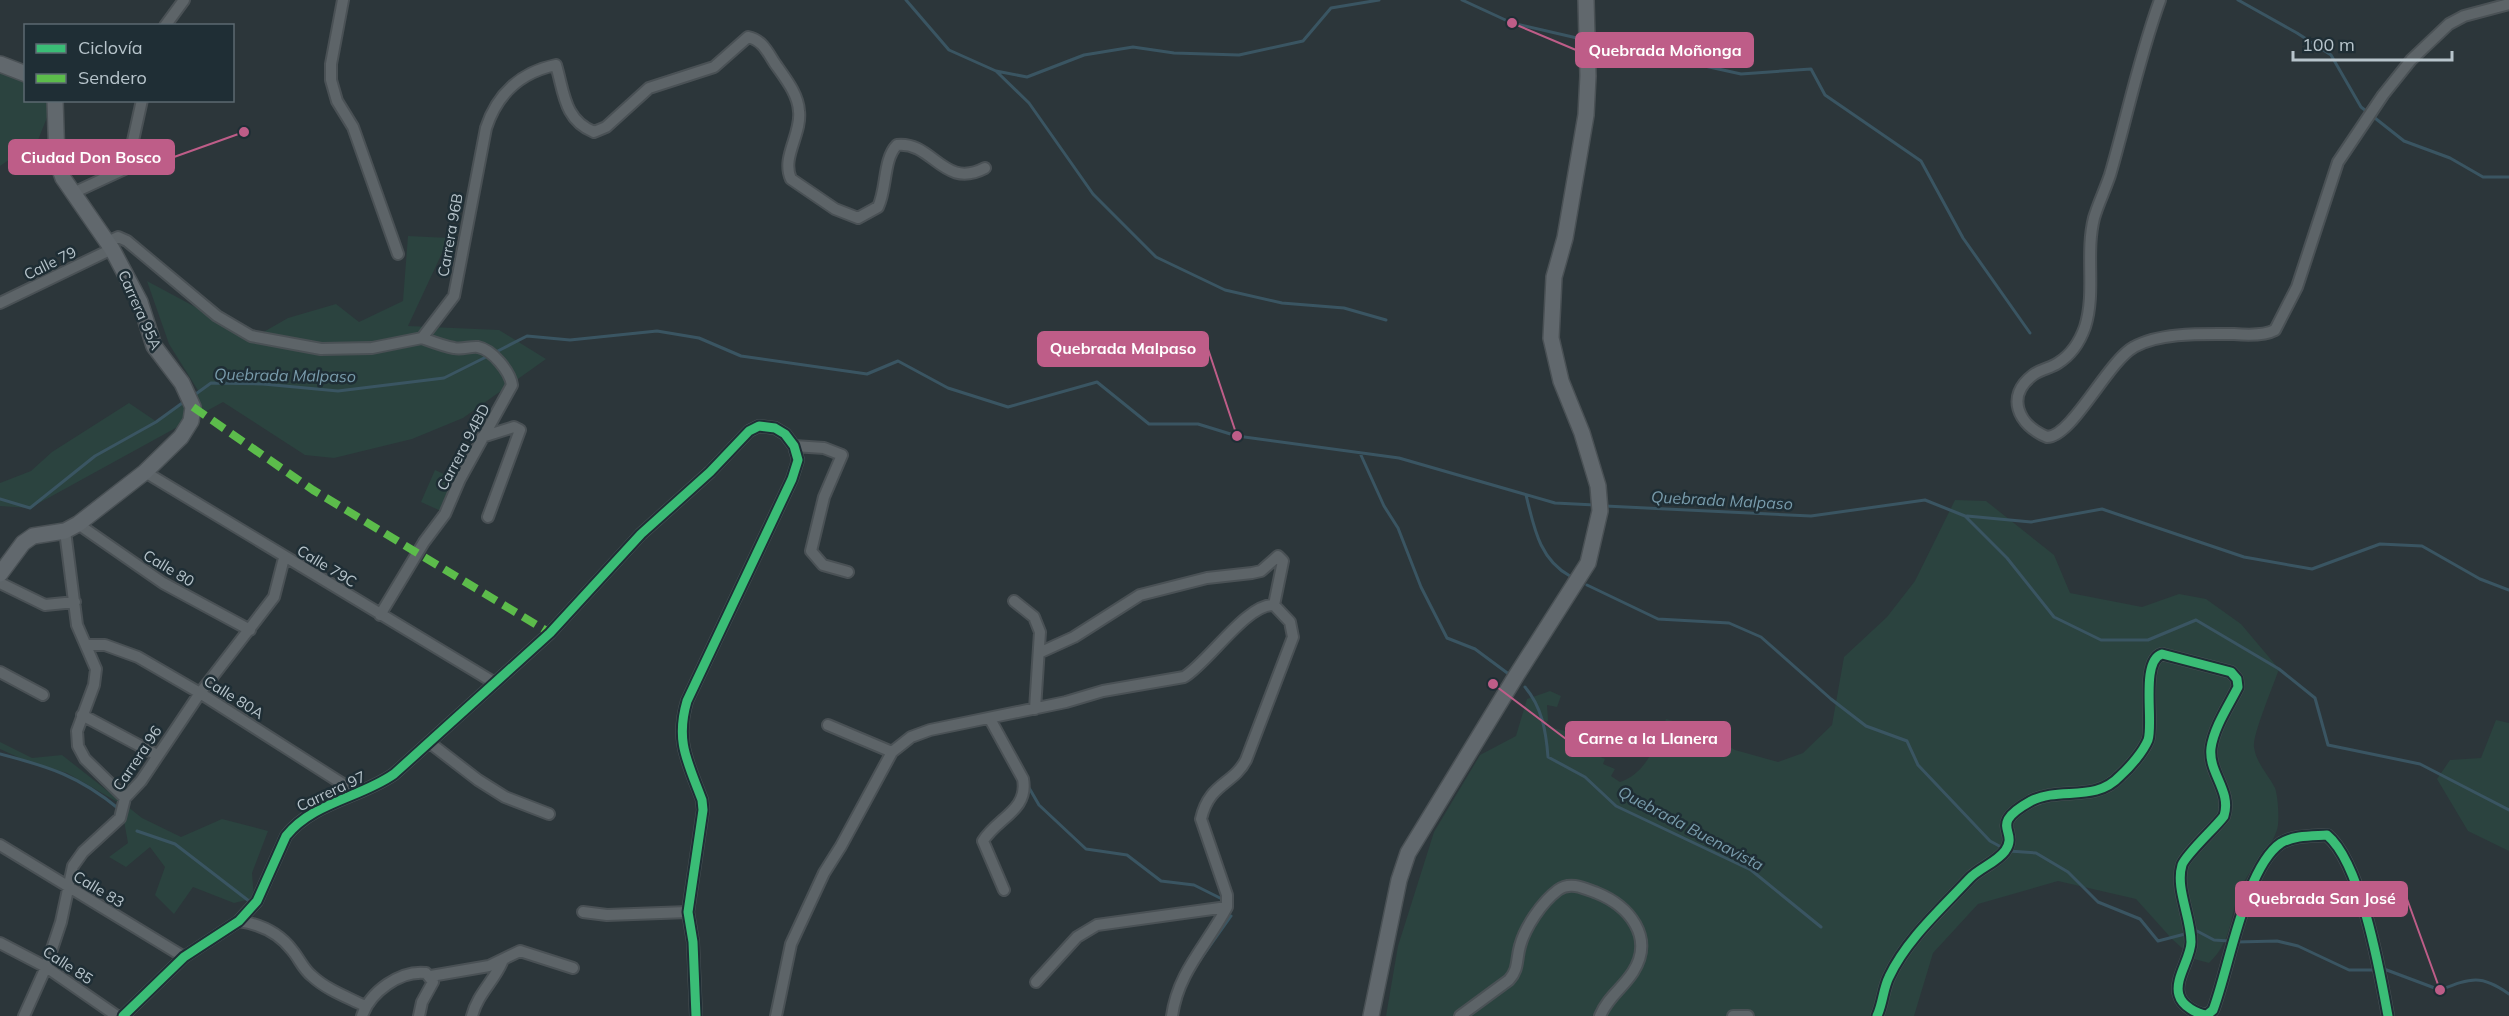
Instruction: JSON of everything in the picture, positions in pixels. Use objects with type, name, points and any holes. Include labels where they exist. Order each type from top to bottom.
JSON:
[{"type":"main road","points":[[1371,1016],[1399,879],[1408,853],[1516,676],[1588,564],[1599,505],[1590,458],[1562,381],[1551,338],[1554,277],[1565,238],[1586,115],[1588,76],[1586,0]]},
{"type":"main road","points":[[0,64],[24,73]]},
{"type":"main road","name":"Carrera 95A","points":[[0,574],[23,543],[33,536],[71,528],[145,472],[181,437],[191,421],[190,400],[182,383],[154,346],[140,302],[110,245],[63,178],[57,161],[55,102]]},
{"type":"street","points":[[166,24],[184,0]]},
{"type":"street","points":[[343,0],[331,64],[331,80],[337,101],[353,127],[398,254]]},
{"type":"street","points":[[2160,0],[2144,43],[2109,176],[2094,218],[2088,251],[2090,294],[2085,326],[2076,345],[2059,363],[2035,374],[2024,384],[2018,401],[2018,411],[2026,425],[2047,437],[2057,435],[2123,356],[2143,342],[2182,336],[2247,334],[2275,330],[2297,287],[2338,162],[2383,95],[2411,60],[2449,24],[2464,16],[2509,4]]},
{"type":"street","name":"Carrera 96B","points":[[422,338],[454,296],[481,148],[492,110],[501,97],[533,71],[556,65],[569,111],[581,127],[594,132],[606,127],[649,88],[714,67],[743,40],[755,39],[766,50],[796,96],[799,123],[787,165],[791,179],[835,209],[858,218],[878,207],[887,178],[890,156],[897,145],[915,147],[953,172],[963,175],[985,168]]},
{"type":"street","points":[[73,192],[127,168],[142,102]]},
{"type":"street","points":[[110,245],[118,237],[127,241],[218,316],[251,336],[321,349],[372,348],[422,338]]},
{"type":"street","name":"Calle 79","points":[[0,303],[110,245]]},
{"type":"street","name":"Carrera 94BD","points":[[380,615],[424,542],[445,514],[482,437],[508,393],[511,380],[494,355],[479,347],[457,349],[422,338]]},
{"type":"street","name":"Carrera 97","points":[[123,1016],[183,957],[240,921],[256,901],[286,836],[293,827],[306,816],[377,786],[430,743],[550,633],[641,534],[710,472],[749,431],[759,426],[775,428],[785,434],[794,446]]},
{"type":"street","points":[[482,437],[514,427],[520,430],[488,517]]},
{"type":"street","points":[[696,1016],[693,942],[688,912],[703,810],[702,800],[681,741],[682,720],[687,701],[792,479],[798,460],[794,446],[824,448],[842,455],[824,497],[810,551],[823,565],[848,572]]},
{"type":"street","name":"Calle 79C","points":[[145,472],[284,558],[495,683]]},
{"type":"street","points":[[71,528],[77,625],[93,658],[96,677],[77,731],[81,753],[125,798]]},
{"type":"street","name":"Calle 80","points":[[71,528],[163,583],[250,630]]},
{"type":"street","points":[[1041,652],[1074,637],[1140,595],[1207,578],[1261,571],[1278,556],[1283,561],[1274,605]]},
{"type":"street","name":"Carrera 96","points":[[24,1016],[46,967],[69,888],[73,866],[83,852],[120,818],[125,798],[141,781],[200,693],[274,597],[284,558]]},
{"type":"street","points":[[0,583],[45,605],[75,602]]},
{"type":"street","points":[[1014,601],[1034,617],[1039,625],[1041,652],[1035,709]]},
{"type":"street","points":[[776,1016],[791,944],[824,873],[892,752],[911,738],[930,730],[1035,709],[1103,691],[1184,677],[1196,670],[1248,618],[1263,607],[1274,605]]},
{"type":"street","points":[[1172,1016],[1176,993],[1184,974],[1227,907],[1227,895],[1201,819],[1203,808],[1214,792],[1238,771],[1246,760],[1270,691],[1293,637],[1290,622],[1274,605]]},
{"type":"street","name":"Calle 80A","points":[[87,645],[105,645],[138,657],[200,693],[357,793]]},
{"type":"street","points":[[1877,1016],[1888,979],[1907,950],[1976,871],[2005,850],[2008,845],[2006,820],[2008,816],[2034,800],[2091,793],[2108,787],[2140,752],[2148,740],[2148,698],[2154,664],[2158,655],[2162,654],[2231,672],[2237,679],[2238,687],[2211,748],[2213,765],[2228,806],[2224,816],[2186,857],[2182,865],[2180,884],[2188,913],[2191,944],[2178,989],[2180,998],[2199,1014],[2207,1015],[2213,1010],[2252,887],[2264,864],[2283,842],[2307,836],[2327,835],[2345,857],[2374,938],[2388,1016]]},
{"type":"street","points":[[0,672],[43,695]]},
{"type":"street","points":[[82,716],[157,755]]},
{"type":"street","points":[[990,718],[1023,779],[1025,789],[1023,799],[1017,807],[983,841],[1004,890]]},
{"type":"street","points":[[828,725],[892,752]]},
{"type":"street","points":[[430,743],[478,780],[506,797],[549,814]]},
{"type":"street","name":"Calle 83","points":[[0,845],[183,957]]},
{"type":"street","points":[[1460,1016],[1509,980],[1515,973],[1518,950],[1528,927],[1560,888],[1572,885],[1614,900],[1626,909],[1636,925],[1640,941],[1634,971],[1611,995],[1600,1016]]},
{"type":"street","points":[[1036,982],[1077,937],[1096,925],[1227,907]]},
{"type":"street","points":[[583,912],[607,915],[688,912]]},
{"type":"street","points":[[240,921],[255,924],[269,931],[292,949],[308,973],[318,982],[363,1011],[378,992],[404,975],[416,972],[431,976],[479,969],[501,962],[515,952],[528,951],[573,968]]},
{"type":"street","name":"Calle 85","points":[[0,943],[46,967],[117,1016]]},
{"type":"street","points":[[472,1016],[474,1006],[495,978],[501,962]]},
{"type":"street","points":[[419,1016],[422,1002],[431,988],[431,976]]},
{"type":"street","points":[[1733,1016],[1748,1016]]},
{"type":"green space","points":[[0,72],[24,81],[24,102],[48,102],[50,110],[38,140],[0,166]]},
{"type":"green space","points":[[408,236],[449,238],[408,326],[499,330],[546,359],[463,418],[412,439],[334,458],[305,455],[223,402],[30,508],[0,506],[0,483],[31,471],[52,452],[129,403],[157,422],[199,392],[169,344],[147,281],[253,338],[288,318],[336,304],[359,322],[403,301]]},
{"type":"green space","points":[[435,470],[455,479],[441,511],[421,502]]},
{"type":"green space","points":[[1955,500],[1986,501],[2054,555],[2070,593],[2142,607],[2179,594],[2206,599],[2241,624],[2279,669],[2254,741],[2255,753],[2275,788],[2278,825],[2273,839],[2243,884],[2227,935],[2217,954],[2209,963],[2194,959],[2172,939],[2136,899],[2058,881],[1978,904],[1933,953],[1914,1016],[1386,1016],[1398,946],[1434,832],[1480,755],[1516,736],[1527,699],[1550,691],[1561,696],[1557,707],[1547,705],[1548,720],[1545,726],[1569,732],[1578,725],[1592,736],[1588,740],[1586,751],[1605,759],[1603,764],[1615,769],[1611,776],[1620,782],[1637,772],[1650,756],[1666,719],[1701,729],[1735,750],[1778,762],[1803,753],[1832,725],[1844,657],[1887,617],[1915,581]]},
{"type":"green space","points":[[2496,720],[2509,723],[2509,851],[2468,831],[2437,779],[2450,760],[2481,758]]},
{"type":"green space","points":[[0,742],[32,758],[62,755],[142,818],[181,837],[222,819],[268,831],[252,873],[254,898],[234,903],[193,887],[174,914],[155,895],[165,867],[150,847],[126,867],[109,857],[128,843],[121,804],[67,773],[31,763],[0,749]]},
{"type":"waterway","points":[[906,0],[949,50],[996,71],[1027,77],[1084,55],[1133,47],[1174,53],[1239,55],[1303,41],[1331,8],[1379,0]]},
{"type":"waterway","points":[[1462,0],[1512,23],[1577,38]]},
{"type":"waterway","points":[[2238,0],[2331,55],[2361,107],[2404,141],[2450,158],[2483,177],[2509,177]]},
{"type":"waterway","points":[[1596,42],[1741,74],[1811,69],[1825,95],[1921,161],[1963,238],[2030,333]]},
{"type":"waterway","points":[[996,71],[1029,103],[1093,194],[1156,257],[1225,290],[1282,303],[1344,308],[1386,320]]},
{"type":"waterway","name":"Quebrada Malpaso","points":[[494,353],[527,336],[570,340],[657,331],[699,338],[741,356],[867,374],[898,361],[948,388],[1008,407],[1097,382],[1149,424],[1198,424],[1237,436],[1399,458],[1555,503],[1595,505]]},
{"type":"waterway","name":"Quebrada Malpaso","points":[[193,396],[211,383],[263,384],[338,391],[444,378],[488,356]]},
{"type":"waterway","name":"Quebrada Malpaso","points":[[0,499],[30,508],[95,456],[156,422],[185,401]]},
{"type":"waterway","name":"Quebrada Buenavista","points":[[1360,453],[1384,506],[1398,528],[1421,587],[1447,638],[1475,649],[1510,675]]},
{"type":"waterway","points":[[1526,495],[1539,541],[1551,561],[1570,576]]},
{"type":"waterway","name":"Quebrada Malpaso","points":[[1605,506],[1811,516],[1925,500],[1965,516],[2007,558],[2054,617],[2101,640],[2148,640],[2196,620],[2279,669],[2315,698],[2328,745],[2420,764],[2509,810]]},
{"type":"waterway","points":[[1967,516],[2031,522],[2102,509],[2244,557],[2312,569],[2380,544],[2422,546],[2480,579],[2509,590]]},
{"type":"waterway","points":[[1587,585],[1658,619],[1729,623],[1761,637],[1831,699],[1866,726],[1907,741],[1918,765],[1990,841],[2003,848]]},
{"type":"waterway","name":"Quebrada Buenavista","points":[[1525,687],[1542,720],[1548,757],[1585,777],[1616,806],[1751,870],[1821,927]]},
{"type":"waterway","points":[[0,754],[63,774],[91,788],[119,809]]},
{"type":"waterway","points":[[1028,786],[1039,805],[1086,849],[1127,855],[1161,881],[1194,885],[1224,900]]},
{"type":"waterway","points":[[137,831],[175,844],[249,901]]},
{"type":"waterway","points":[[2009,851],[2036,853],[2068,872],[2098,902],[2140,919],[2158,941],[2185,934]]},
{"type":"waterway","points":[[1195,967],[1231,916]]},
{"type":"waterway","points":[[2197,931],[2214,940],[2229,941]]},
{"type":"waterway","points":[[2237,942],[2277,941],[2298,946],[2349,970],[2375,970]]},
{"type":"waterway","points":[[2384,969],[2440,990],[2476,980],[2491,983],[2509,994]]},
{"type":"marked path","points":[[193,407],[313,490],[550,633]]},
{"type":"cycle path","points":[[123,1016],[184,957],[239,921],[257,901],[286,836],[297,825],[309,815],[394,774],[550,633],[641,534],[710,472],[749,431],[759,426],[775,428],[785,434],[794,446],[798,460],[792,479],[687,701],[682,728],[685,752],[702,800],[703,810],[688,912],[693,942],[696,1016]]},
{"type":"cycle path","points":[[1877,1016],[1889,977],[1915,937],[1969,879],[2005,851],[2009,844],[2007,822],[2010,816],[2031,801],[2042,797],[2100,789],[2110,784],[2136,759],[2148,740],[2151,668],[2155,659],[2162,654],[2231,672],[2237,679],[2238,687],[2218,724],[2211,748],[2213,766],[2225,798],[2224,816],[2189,854],[2182,865],[2180,874],[2191,942],[2179,982],[2178,989],[2181,999],[2190,1009],[2199,1013],[2207,1015],[2213,1010],[2239,920],[2257,873],[2268,855],[2286,840],[2327,835],[2339,849],[2359,893],[2374,947],[2388,1016]]},
{"type":"place","name":"Quebrada Moñonga","points":[[1512,23]]},
{"type":"place","name":"Ciudad Don Bosco","points":[[244,132]]},
{"type":"place","name":"Quebrada Malpaso","points":[[1237,436]]},
{"type":"place","name":"Carne a la Llanera","points":[[1493,684]]},
{"type":"place","name":"Quebrada San José","points":[[2440,990]]}]
